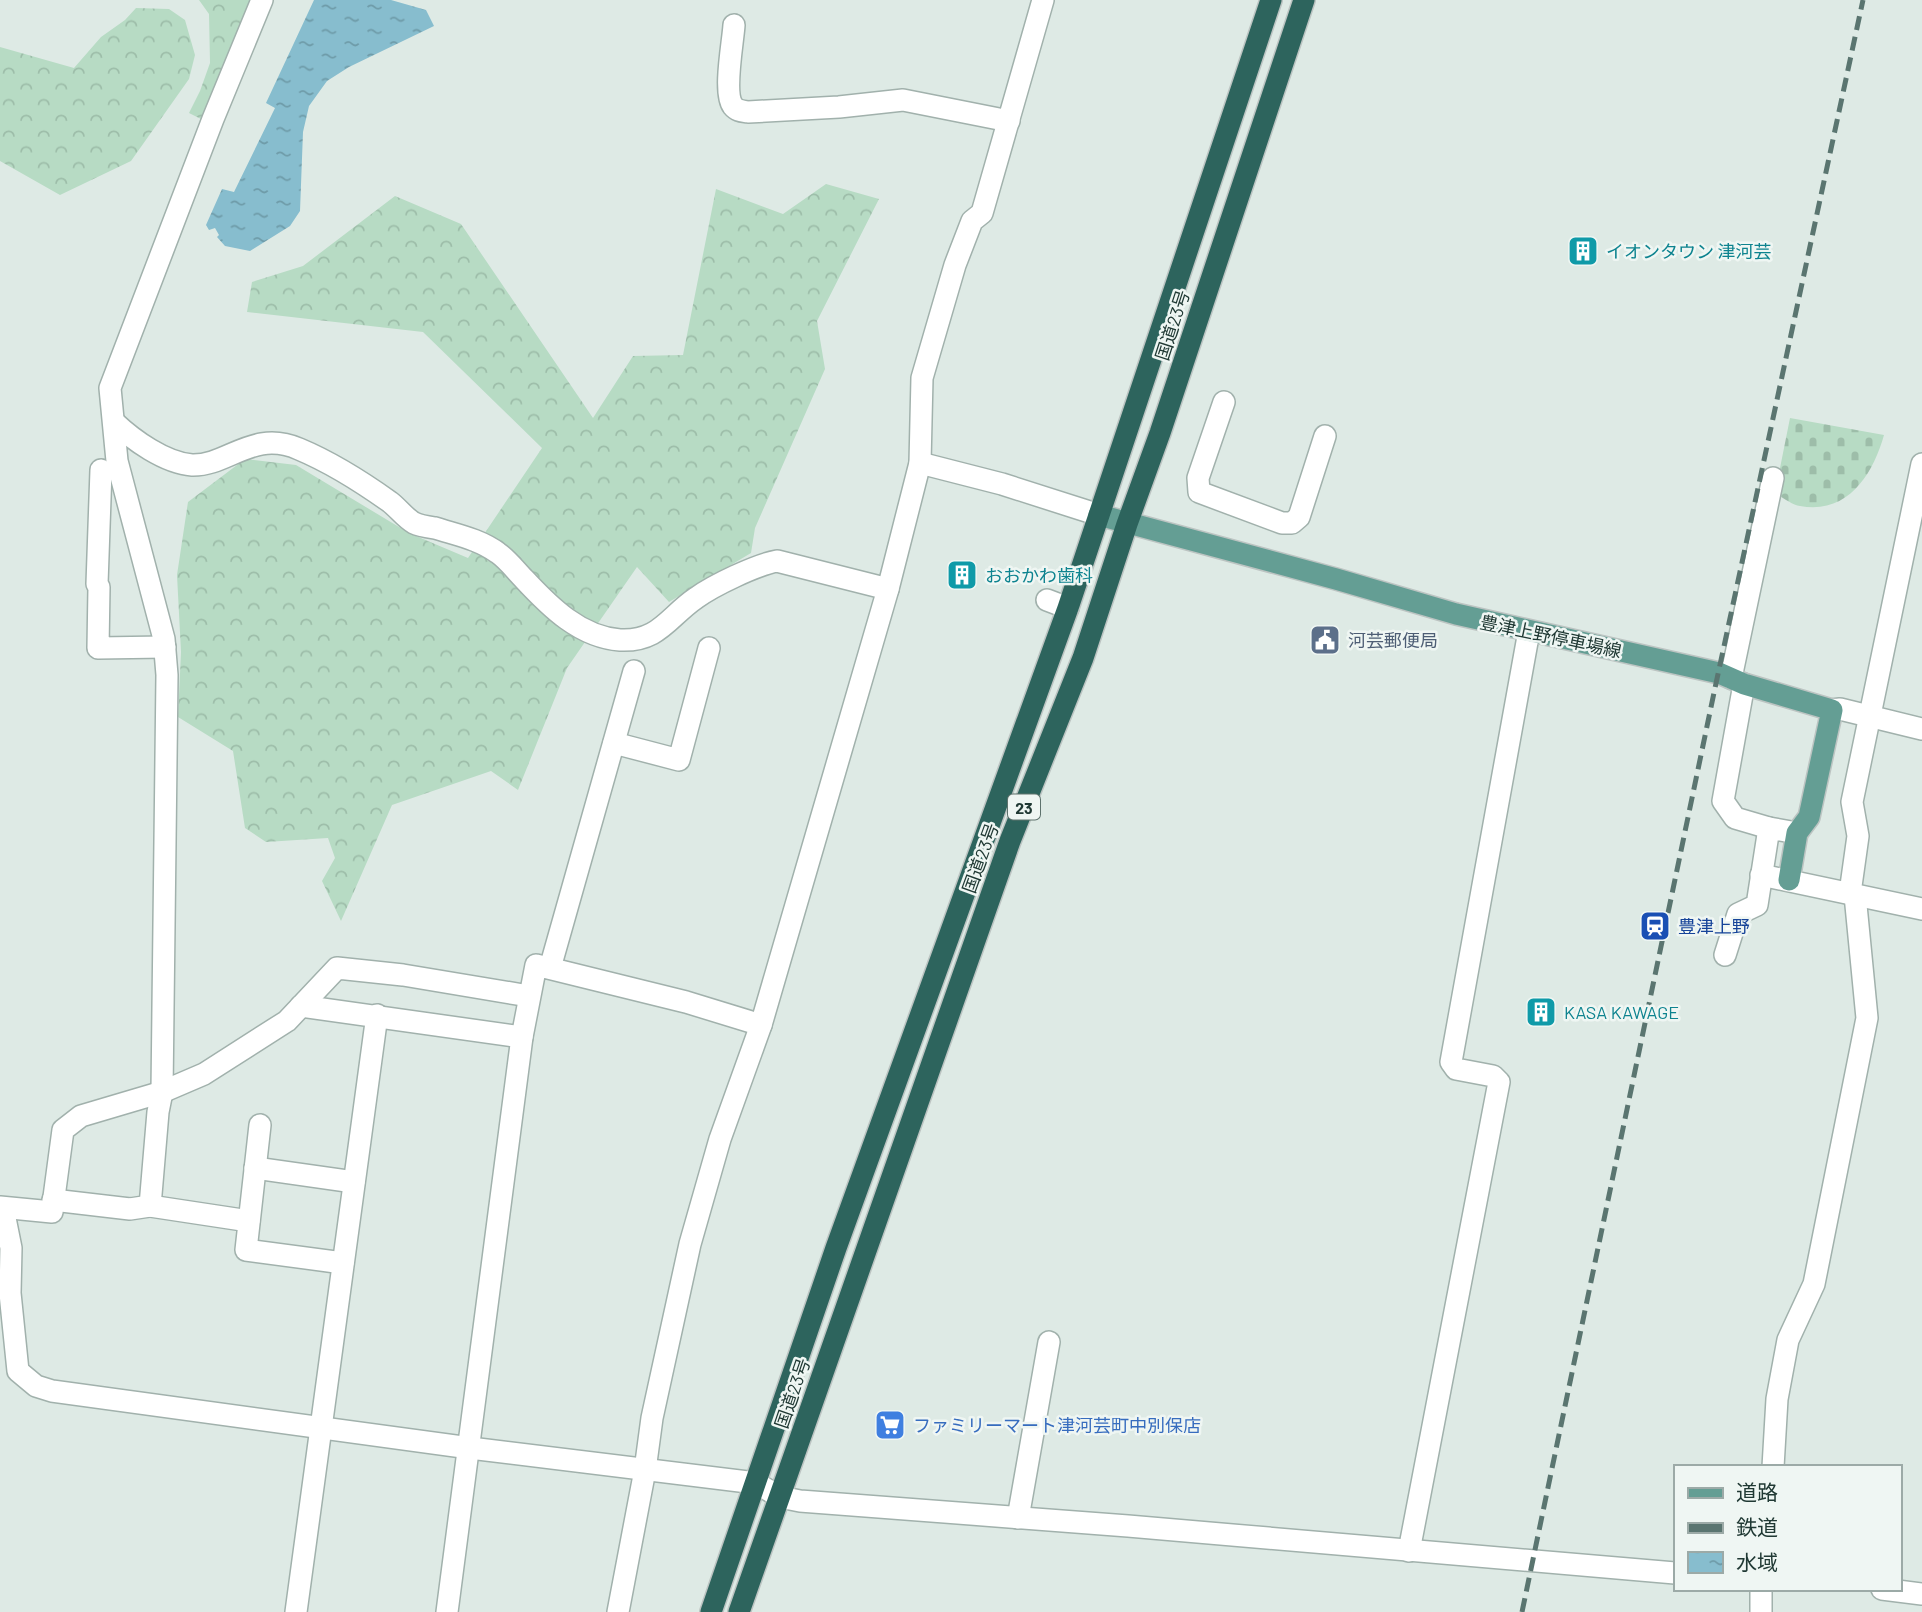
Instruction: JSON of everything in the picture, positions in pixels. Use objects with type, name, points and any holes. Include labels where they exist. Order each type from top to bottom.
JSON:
[{"type":"highway","name":"国道23号","points":[[711,1612],[836,1248],[1068,608],[1271,0]]},
{"type":"highway","name":"国道23号","points":[[739,1612],[965,965],[1010,841],[1083,658],[1304,0]]},
{"type":"main road","name":"豊津上野停車場線","points":[[1099,515],[1456,614],[1702,669],[1832,710]]},
{"type":"main road","points":[[1789,880],[1797,834],[1809,817],[1832,710]]},
{"type":"street","points":[[150,1206],[162,1093],[167,675],[164,647],[117,461],[110,388],[213,119],[262,0]]},
{"type":"street","points":[[618,1612],[657,1393],[691,1244],[720,1139],[761,1025],[888,589],[920,463],[922,378],[955,265],[972,221],[982,213],[1043,0]]},
{"type":"street","points":[[734,25],[728,91],[730,103],[739,111],[839,107],[903,100],[1009,121]]},
{"type":"street","points":[[1224,402],[1198,478],[1199,492],[1282,523],[1292,523],[1299,517],[1325,436]]},
{"type":"street","points":[[114,422],[142,444],[181,463],[194,465],[213,461],[245,447],[264,444],[297,448],[348,475],[390,502],[414,523],[478,541],[501,554],[554,609],[585,631],[602,637],[638,639],[650,635],[662,629],[697,597],[764,563],[777,561],[888,589]]},
{"type":"street","points":[[920,463],[1002,484],[1099,515]]},
{"type":"street","points":[[1773,1465],[1777,1399],[1788,1340],[1814,1284],[1867,1018],[1852,894],[1858,836],[1852,802],[1922,464]]},
{"type":"street","points":[[101,470],[98,648],[164,647]]},
{"type":"street","points":[[1773,478],[1737,681],[1723,801],[1735,818],[1797,834]]},
{"type":"street","points":[[1047,600],[1068,608]]},
{"type":"street","points":[[1409,1551],[1499,1082],[1493,1076],[1456,1069],[1451,1062],[1530,631]]},
{"type":"street","points":[[614,743],[679,760],[709,648]]},
{"type":"street","points":[[550,968],[634,671]]},
{"type":"street","points":[[1832,710],[1840,709],[1922,729]]},
{"type":"street","points":[[1725,955],[1738,914],[1757,905],[1769,828]]},
{"type":"street","points":[[1761,875],[1922,909]]},
{"type":"street","points":[[447,1612],[522,1037],[536,965],[687,1002],[761,1025]]},
{"type":"street","points":[[529,996],[403,975],[337,968],[286,1021],[204,1074],[162,1093],[81,1116],[63,1130],[52,1212],[2,1208],[11,1248],[10,1293],[18,1371],[36,1386],[52,1391],[470,1448],[756,1483],[780,1497],[813,1502],[1674,1573]]},
{"type":"street","points":[[301,1006],[522,1037]]},
{"type":"street","points":[[296,1612],[377,1016]]},
{"type":"street","points":[[260,1125],[246,1250],[343,1263]]},
{"type":"street","points":[[255,1168],[354,1182]]},
{"type":"street","points":[[53,1200],[130,1209],[150,1206],[249,1221]]},
{"type":"street","points":[[1018,1518],[1049,1342]]},
{"type":"street","points":[[1761,1591],[1761,1612]]},
{"type":"street","points":[[1898,1591],[1922,1594]]},
{"type":"green space","points":[[199,0],[251,0],[203,120],[189,113],[210,63],[209,14]]},
{"type":"green space","points":[[136,8],[169,9],[185,20],[195,55],[189,79],[131,161],[60,195],[0,161],[0,47],[74,68],[101,37],[125,20]]},
{"type":"green space","points":[[826,184],[879,199],[817,321],[825,369],[755,528],[751,553],[669,602],[637,567],[567,668],[518,790],[491,771],[392,805],[341,921],[322,881],[335,858],[328,838],[266,842],[245,828],[233,751],[178,717],[181,652],[177,575],[188,502],[245,459],[296,465],[409,533],[468,558],[542,448],[423,332],[247,312],[252,282],[303,266],[395,196],[461,224],[593,418],[633,356],[683,355],[716,189],[783,214]]},
{"type":"green space","points":[[1790,418],[1884,435],[1865,477],[1845,498],[1817,507],[1800,506],[1775,493]]},
{"type":"water","points":[[314,0],[391,0],[426,10],[434,26],[349,67],[327,81],[309,106],[303,132],[300,211],[290,226],[250,251],[225,246],[217,237],[219,235],[215,228],[209,230],[206,225],[222,189],[234,192],[275,108],[266,103]]},
{"type":"railway","points":[[1522,1612],[1715,688],[1863,0]]},
{"type":"place","name":"イオンタウン 津河芸","points":[[1583,251]]},
{"type":"place","name":"おおかわ歯科","points":[[962,575]]},
{"type":"place","name":"河芸郵便局","points":[[1325,640]]},
{"type":"place","name":"豊津上野","points":[[1655,926]]},
{"type":"place","name":"KASA KAWAGE","points":[[1541,1012]]},
{"type":"place","name":"ファミリーマート津河芸町中別保店","points":[[890,1425]]}]
